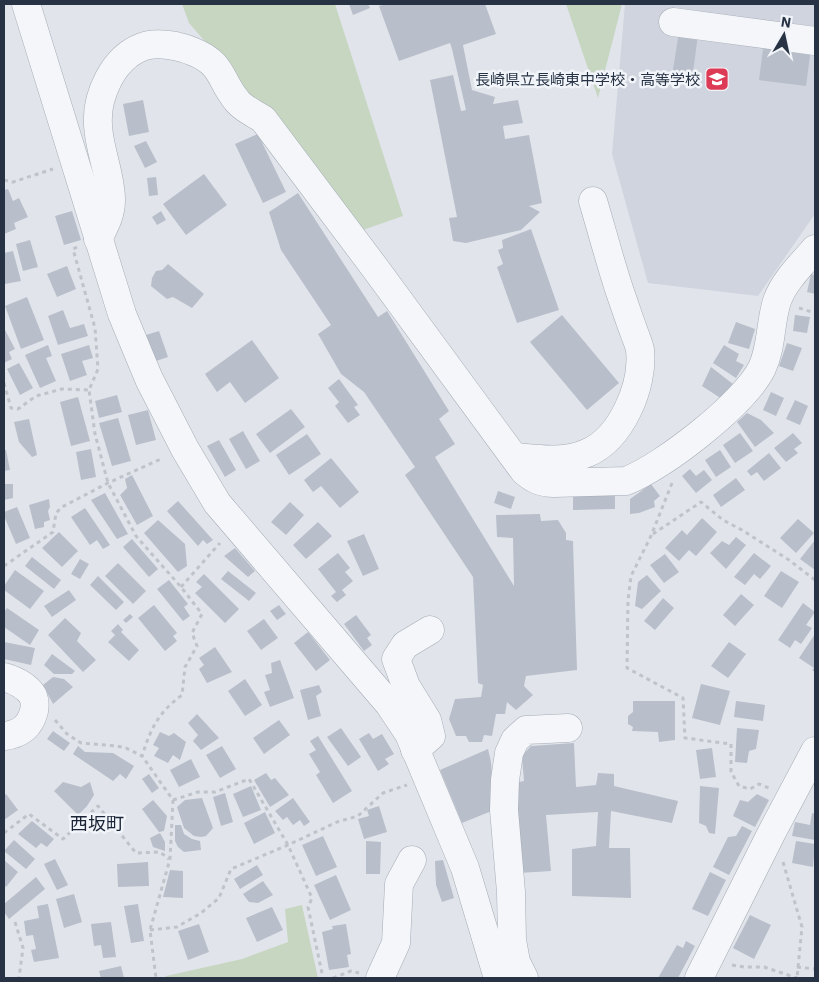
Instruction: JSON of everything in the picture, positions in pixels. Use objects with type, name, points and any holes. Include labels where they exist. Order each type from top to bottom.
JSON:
[{"type":"street","points":[[26,4],[122,314],[149,379],[185,449],[217,503],[389,704],[409,734],[465,868],[498,978]]},
{"type":"street","points":[[673,22],[815,41]]},
{"type":"street","points":[[98,239],[110,216],[111,198],[98,125],[100,97],[108,80],[124,59],[143,46],[166,44],[194,52],[215,64],[238,103],[263,119],[376,268],[515,457],[530,476],[545,483],[626,481],[663,461],[720,416],[738,400],[753,382],[764,362],[780,292],[815,249]]},
{"type":"street","points":[[515,457],[551,460],[586,454],[609,437],[627,414],[638,378],[640,350],[615,277],[593,201]]},
{"type":"street","points":[[416,750],[431,736],[428,720],[406,686],[396,659],[405,645],[430,630]]},
{"type":"street","points":[[4,677],[25,687],[32,694],[35,706],[28,727],[4,736]]},
{"type":"street","points":[[524,978],[516,962],[512,940],[511,892],[504,810],[505,780],[509,753],[515,740],[526,730],[568,728]]},
{"type":"street","points":[[699,978],[815,751]]},
{"type":"street","points":[[380,978],[396,943],[399,884],[412,860]]},
{"type":"path","points":[[4,180],[13,182],[74,161]]},
{"type":"path","points":[[98,239],[73,249],[95,328],[98,369],[89,390],[95,434],[108,482],[136,536],[202,614],[192,633],[197,646],[185,667],[182,695],[168,706],[150,730],[142,756]]},
{"type":"path","points":[[4,383],[11,408],[18,409],[36,396],[62,389],[89,390]]},
{"type":"path","points":[[4,566],[53,532],[56,512],[62,507],[108,482],[185,449]]},
{"type":"path","points":[[673,482],[651,536],[631,576],[628,600],[627,668],[683,698],[685,738],[731,744],[731,772],[739,786],[750,789],[759,784],[791,798]]},
{"type":"path","points":[[651,536],[701,502],[723,520],[789,560],[815,580]]},
{"type":"path","points":[[181,587],[224,538]]},
{"type":"path","points":[[52,712],[54,720],[67,734],[81,743],[126,748],[142,756],[173,800],[170,859],[150,930],[156,978]]},
{"type":"path","points":[[173,800],[198,792],[215,792],[249,779],[288,845],[312,898],[308,907],[323,978]]},
{"type":"path","points":[[150,930],[177,927],[201,913],[219,898],[231,869],[336,822],[358,816],[383,793],[410,784],[422,797],[436,797]]},
{"type":"path","points":[[4,833],[29,814],[63,839],[98,806],[136,853],[160,852],[170,859]]},
{"type":"path","points":[[730,964],[744,967],[764,967],[797,978],[802,927],[779,848],[771,834]]},
{"type":"path","points":[[15,922],[23,948],[20,978]]},
{"type":"path","points":[[797,967],[815,969]]},
{"type":"shaded area","name":"長崎県立長崎東中学校・高等学校","points":[[625,4],[815,4],[815,214],[758,296],[648,283],[612,154]]},
{"type":"green space","points":[[182,4],[335,4],[403,216],[363,230],[189,23]]},
{"type":"green space","points":[[566,4],[622,4],[598,98]]},
{"type":"green space","points":[[302,905],[318,978],[165,978],[166,976],[242,959],[288,942],[285,909]]},
{"type":"building","points":[[349,4],[368,4],[370,8],[353,15]]},
{"type":"building","points":[[386,4],[485,4],[496,34],[463,45],[472,90],[495,97],[493,104],[518,100],[523,123],[503,126],[505,139],[529,135],[542,203],[529,206],[540,212],[521,230],[466,243],[453,241],[449,218],[457,217],[430,80],[453,75],[461,111],[466,110],[452,49],[450,43],[399,61],[379,6]]},
{"type":"building","points":[[679,32],[698,35],[692,79],[672,76]]},
{"type":"building","points":[[764,42],[811,48],[806,86],[759,80]]},
{"type":"building","points":[[143,100],[149,132],[129,136],[123,104]]},
{"type":"building","points":[[258,134],[286,192],[263,203],[235,144]]},
{"type":"building","points":[[146,141],[157,162],[145,168],[134,146]]},
{"type":"building","points":[[204,174],[227,205],[186,235],[163,204]]},
{"type":"building","points":[[156,177],[158,195],[149,196],[147,178]]},
{"type":"building","points":[[8,189],[13,201],[19,198],[28,217],[14,223],[16,229],[4,234],[4,190]]},
{"type":"building","points":[[298,193],[378,317],[387,311],[449,411],[439,419],[455,444],[435,457],[514,586],[513,538],[497,537],[496,515],[540,514],[541,521],[558,520],[566,533],[566,540],[573,541],[577,670],[526,676],[524,686],[533,695],[516,710],[507,702],[505,714],[496,714],[492,736],[484,735],[482,742],[469,742],[466,736],[456,736],[449,719],[455,699],[481,697],[483,685],[478,683],[473,577],[405,475],[415,467],[364,392],[341,374],[318,334],[331,325],[281,250],[269,212]]},
{"type":"building","points":[[72,211],[81,240],[64,245],[55,216]]},
{"type":"building","points":[[161,211],[166,220],[157,225],[152,217]]},
{"type":"building","points":[[531,229],[559,310],[517,323],[497,267],[503,264],[498,250],[503,248],[502,240]]},
{"type":"building","points":[[30,240],[38,267],[23,271],[16,244]]},
{"type":"building","points":[[13,251],[21,281],[5,284],[4,253]]},
{"type":"building","points":[[168,264],[204,294],[192,308],[173,297],[167,299],[151,286],[152,278],[156,271],[162,270]]},
{"type":"building","points":[[67,266],[76,289],[57,297],[47,274]]},
{"type":"building","points":[[811,274],[815,275],[815,294],[807,292]]},
{"type":"building","points":[[27,297],[44,340],[21,349],[5,306]]},
{"type":"building","points":[[63,310],[70,328],[84,324],[88,336],[58,345],[48,316]]},
{"type":"building","points":[[562,315],[619,383],[587,410],[530,342]]},
{"type":"building","points":[[795,315],[810,317],[807,333],[793,331]]},
{"type":"building","points":[[736,322],[755,329],[749,349],[728,343]]},
{"type":"building","points":[[4,328],[15,349],[9,352],[12,359],[4,363]]},
{"type":"building","points":[[159,331],[168,357],[156,361],[146,335]]},
{"type":"building","points":[[252,340],[279,378],[245,403],[230,382],[217,392],[205,374]]},
{"type":"building","points":[[787,343],[802,348],[793,371],[779,366]]},
{"type":"building","points":[[48,345],[52,356],[46,358],[56,381],[40,388],[25,355]]},
{"type":"building","points":[[89,345],[93,358],[82,361],[87,375],[70,381],[61,354]]},
{"type":"building","points":[[724,345],[739,354],[736,361],[744,365],[736,378],[713,363]]},
{"type":"building","points":[[19,363],[33,388],[20,395],[7,369]]},
{"type":"building","points":[[711,367],[733,384],[722,399],[702,386]]},
{"type":"building","points":[[339,379],[358,405],[354,407],[360,415],[348,423],[335,406],[339,402],[328,388]]},
{"type":"building","points":[[771,392],[784,398],[776,416],[763,410]]},
{"type":"building","points":[[117,395],[122,412],[99,418],[95,401]]},
{"type":"building","points":[[78,397],[90,441],[71,446],[60,402]]},
{"type":"building","points":[[795,400],[808,406],[800,425],[786,419]]},
{"type":"building","points":[[291,409],[305,427],[270,453],[256,434]]},
{"type":"building","points":[[148,410],[156,440],[136,445],[128,415]]},
{"type":"building","points":[[747,413],[761,420],[774,433],[755,447],[737,422]]},
{"type":"building","points":[[118,418],[131,461],[112,466],[99,423]]},
{"type":"building","points":[[29,419],[37,455],[32,457],[19,442],[14,422]]},
{"type":"building","points":[[243,431],[260,461],[246,469],[229,439]]},
{"type":"building","points":[[740,433],[753,451],[735,463],[723,445]]},
{"type":"building","points":[[793,433],[802,443],[794,449],[798,453],[786,462],[774,448]]},
{"type":"building","points":[[307,434],[321,454],[289,475],[276,455]]},
{"type":"building","points":[[219,440],[236,470],[225,477],[207,446]]},
{"type":"building","points":[[91,449],[96,477],[81,480],[76,452]]},
{"type":"building","points":[[4,450],[6,450],[10,470],[4,471]]},
{"type":"building","points":[[720,450],[731,467],[716,477],[705,460]]},
{"type":"building","points":[[769,453],[781,468],[764,481],[757,472],[751,476],[747,471]]},
{"type":"building","points":[[331,458],[359,492],[340,508],[321,486],[313,492],[304,480]]},
{"type":"building","points":[[690,469],[696,476],[704,470],[712,480],[696,493],[682,476]]},
{"type":"building","points":[[132,475],[153,516],[137,525],[120,495],[127,488],[125,479]]},
{"type":"building","points":[[736,478],[745,490],[721,507],[713,495]]},
{"type":"building","points":[[4,484],[13,484],[13,498],[4,500]]},
{"type":"building","points":[[651,484],[660,496],[654,501],[655,507],[630,514],[630,499]]},
{"type":"building","points":[[498,491],[515,497],[511,509],[494,503]]},
{"type":"building","points":[[105,493],[128,534],[117,539],[91,500]]},
{"type":"building","points":[[573,493],[615,493],[615,509],[573,510]]},
{"type":"building","points":[[49,499],[50,507],[48,511],[50,520],[44,522],[44,527],[35,529],[29,505]]},
{"type":"building","points":[[178,501],[213,540],[207,544],[203,540],[198,546],[167,511]]},
{"type":"building","points":[[290,502],[304,515],[286,535],[271,522]]},
{"type":"building","points":[[17,507],[30,538],[16,544],[4,512]]},
{"type":"building","points":[[85,508],[110,545],[103,549],[97,540],[90,545],[71,517]]},
{"type":"building","points":[[702,518],[717,532],[696,556],[689,550],[679,561],[665,548],[682,530],[687,535]]},
{"type":"building","points":[[798,519],[814,533],[796,553],[780,538]]},
{"type":"building","points":[[158,520],[185,544],[187,566],[178,572],[144,533]]},
{"type":"building","points":[[318,522],[332,536],[306,559],[293,545]]},
{"type":"building","points":[[59,532],[78,551],[62,567],[42,548]]},
{"type":"building","points":[[364,534],[379,569],[363,576],[347,541]]},
{"type":"building","points":[[736,537],[746,545],[726,569],[710,553],[722,541],[729,545]]},
{"type":"building","points":[[132,539],[158,569],[149,577],[123,547]]},
{"type":"building","points":[[815,540],[815,570],[800,559]]},
{"type":"building","points":[[235,548],[255,571],[248,577],[224,556]]},
{"type":"building","points":[[338,553],[350,568],[345,572],[353,581],[342,590],[346,595],[337,602],[331,596],[336,592],[318,569]]},
{"type":"building","points":[[754,553],[771,566],[760,579],[754,574],[745,585],[734,577]]},
{"type":"building","points":[[665,554],[679,572],[664,583],[650,565]]},
{"type":"building","points":[[32,557],[61,580],[54,589],[25,566]]},
{"type":"building","points":[[80,559],[89,564],[80,579],[71,574]]},
{"type":"building","points":[[118,563],[146,591],[133,604],[105,576]]},
{"type":"building","points":[[15,570],[44,591],[30,609],[4,590],[4,586]]},
{"type":"building","points":[[228,571],[256,593],[249,601],[221,579]]},
{"type":"building","points":[[781,571],[799,582],[782,608],[764,596]]},
{"type":"building","points":[[204,574],[239,609],[225,623],[195,593],[202,587],[196,582]]},
{"type":"building","points":[[647,575],[661,591],[642,609],[635,606],[638,582]]},
{"type":"building","points":[[98,576],[124,602],[116,610],[90,585]]},
{"type":"building","points":[[169,580],[188,604],[184,607],[190,616],[183,621],[157,589]]},
{"type":"building","points":[[69,590],[76,600],[52,617],[44,606]]},
{"type":"building","points":[[741,594],[754,605],[735,626],[723,615]]},
{"type":"building","points":[[663,598],[674,608],[655,630],[644,621]]},
{"type":"building","points":[[803,603],[815,612],[806,625],[812,628],[801,644],[795,640],[790,648],[778,640]]},
{"type":"building","points":[[154,605],[177,633],[173,636],[177,641],[165,651],[138,618]]},
{"type":"building","points":[[279,605],[286,614],[277,620],[270,611]]},
{"type":"building","points":[[7,608],[39,630],[30,645],[4,627],[4,612]]},
{"type":"building","points":[[130,614],[133,617],[126,623],[123,620]]},
{"type":"building","points":[[356,615],[371,635],[367,638],[372,645],[364,651],[344,624]]},
{"type":"building","points":[[65,618],[81,633],[77,641],[96,660],[83,672],[48,635]]},
{"type":"building","points":[[264,619],[278,638],[261,650],[247,631]]},
{"type":"building","points":[[118,624],[123,630],[121,632],[139,650],[129,661],[108,642],[115,635],[111,631]]},
{"type":"building","points":[[308,632],[330,660],[316,671],[294,643]]},
{"type":"building","points":[[815,634],[815,672],[812,670],[814,668],[799,658]]},
{"type":"building","points":[[4,642],[35,648],[31,665],[4,659]]},
{"type":"building","points":[[729,642],[746,654],[728,678],[711,666]]},
{"type":"building","points":[[215,647],[232,672],[207,683],[199,669],[204,665],[199,658]]},
{"type":"building","points":[[52,654],[75,671],[72,674],[54,674],[44,665]]},
{"type":"building","points":[[280,660],[294,698],[270,707],[264,692],[270,690],[265,675],[272,673],[271,663]]},
{"type":"building","points":[[53,677],[64,679],[73,687],[53,704],[43,685]]},
{"type":"building","points":[[245,679],[262,705],[245,716],[228,691]]},
{"type":"building","points":[[701,684],[730,691],[720,725],[692,718]]},
{"type":"building","points":[[319,685],[322,692],[316,696],[321,716],[308,720],[300,690]]},
{"type":"building","points":[[633,701],[675,701],[675,740],[659,742],[658,732],[632,731],[633,727],[628,724],[628,716],[633,712]]},
{"type":"building","points":[[736,701],[765,705],[763,721],[734,717]]},
{"type":"building","points":[[197,714],[219,738],[201,750],[193,741],[198,735],[188,723]]},
{"type":"building","points":[[279,720],[290,735],[264,754],[253,738]]},
{"type":"building","points":[[341,728],[361,757],[348,766],[327,737]]},
{"type":"building","points":[[737,728],[759,730],[756,749],[749,751],[747,763],[735,762]]},
{"type":"building","points":[[53,731],[70,743],[64,751],[47,739]]},
{"type":"building","points":[[160,732],[169,736],[174,733],[186,742],[180,760],[173,755],[168,763],[154,756],[159,748],[153,745]]},
{"type":"building","points":[[369,733],[373,739],[382,734],[394,754],[385,759],[389,764],[378,771],[359,739]]},
{"type":"building","points":[[318,736],[352,791],[333,803],[316,775],[320,772],[309,754],[316,750],[310,741]]},
{"type":"building","points":[[574,743],[576,787],[596,785],[598,773],[614,774],[614,786],[678,801],[672,823],[611,811],[609,848],[630,848],[631,898],[572,896],[572,849],[596,846],[598,812],[546,815],[551,871],[519,873],[514,783],[524,781],[522,756],[531,746]]},
{"type":"building","points":[[78,746],[85,752],[113,753],[134,766],[126,779],[120,774],[113,781],[73,754]]},
{"type":"building","points":[[222,746],[236,769],[220,778],[206,755]]},
{"type":"building","points":[[712,748],[716,777],[700,779],[696,750]]},
{"type":"building","points":[[488,749],[491,762],[494,810],[462,823],[440,770]]},
{"type":"building","points":[[191,759],[200,777],[179,787],[170,770]]},
{"type":"building","points":[[266,773],[271,780],[275,778],[289,795],[270,807],[254,780]]},
{"type":"building","points":[[149,774],[159,788],[152,793],[142,779]]},
{"type":"building","points":[[63,782],[81,787],[90,782],[94,795],[78,815],[54,791]]},
{"type":"building","points":[[251,786],[261,810],[243,817],[233,794]]},
{"type":"building","points":[[700,786],[719,788],[715,834],[709,833],[706,826],[699,823]]},
{"type":"building","points":[[225,793],[233,822],[221,826],[213,797]]},
{"type":"building","points":[[6,794],[18,810],[4,820],[4,796]]},
{"type":"building","points":[[757,794],[769,800],[755,827],[733,816],[740,800],[748,802]]},
{"type":"building","points":[[202,798],[213,828],[206,836],[201,837],[194,836],[184,828],[177,807],[185,800]]},
{"type":"building","points":[[293,798],[310,822],[304,826],[300,820],[293,825],[287,817],[283,820],[275,811]]},
{"type":"building","points":[[153,800],[167,816],[164,831],[159,832],[142,809]]},
{"type":"building","points":[[379,806],[387,832],[364,839],[358,819],[369,816],[367,810]]},
{"type":"building","points":[[265,812],[275,833],[254,844],[244,823]]},
{"type":"building","points":[[812,813],[815,814],[815,840],[792,836],[795,822],[810,825]]},
{"type":"building","points":[[32,821],[54,839],[47,847],[41,843],[36,848],[18,834]]},
{"type":"building","points":[[175,825],[181,825],[184,834],[200,841],[201,850],[184,852],[178,847],[175,841]]},
{"type":"building","points":[[742,826],[752,831],[729,875],[713,867],[728,837],[736,836]]},
{"type":"building","points":[[160,833],[165,842],[165,851],[153,847],[150,838]]},
{"type":"building","points":[[323,836],[337,867],[316,876],[302,845]]},
{"type":"building","points":[[14,840],[35,859],[26,869],[4,851]]},
{"type":"building","points":[[366,841],[381,842],[380,874],[366,874]]},
{"type":"building","points":[[796,841],[815,844],[813,867],[792,863]]},
{"type":"building","points":[[55,859],[68,885],[57,890],[44,864]]},
{"type":"building","points":[[4,860],[18,872],[6,887],[4,885]]},
{"type":"building","points":[[443,860],[454,898],[442,902],[436,885],[435,861]]},
{"type":"building","points":[[148,862],[149,886],[118,887],[117,864]]},
{"type":"building","points":[[257,865],[263,875],[240,889],[234,879]]},
{"type":"building","points":[[170,870],[183,871],[183,898],[163,897]]},
{"type":"building","points":[[710,872],[726,880],[708,916],[692,909]]},
{"type":"building","points":[[336,875],[351,910],[330,920],[314,885]]},
{"type":"building","points":[[36,877],[45,889],[9,919],[4,912],[4,904]]},
{"type":"building","points":[[263,881],[273,895],[258,903],[249,902],[243,894]]},
{"type":"building","points":[[74,894],[82,922],[64,928],[56,899]]},
{"type":"building","points":[[48,904],[59,958],[34,962],[31,950],[36,949],[33,935],[26,936],[24,921],[39,918],[37,906]]},
{"type":"building","points":[[138,904],[144,941],[131,943],[124,906]]},
{"type":"building","points":[[272,907],[283,930],[257,942],[246,918]]},
{"type":"building","points":[[750,915],[771,925],[754,959],[733,948]]},
{"type":"building","points":[[111,922],[116,957],[103,958],[101,945],[94,946],[91,924]]},
{"type":"building","points":[[199,924],[209,952],[188,960],[178,931]]},
{"type":"building","points":[[346,924],[351,954],[347,955],[349,967],[329,970],[322,932],[333,929],[332,926]]},
{"type":"building","points":[[686,941],[695,946],[678,978],[658,978],[677,945],[683,948]]},
{"type":"building","points":[[121,966],[124,978],[101,978],[99,971]]},
{"type":"place","name":"長崎県立長崎東中学校・高等学校","points":[[717,79]]},
{"type":"district","name":"西坂町","points":[[97,823]]}]
